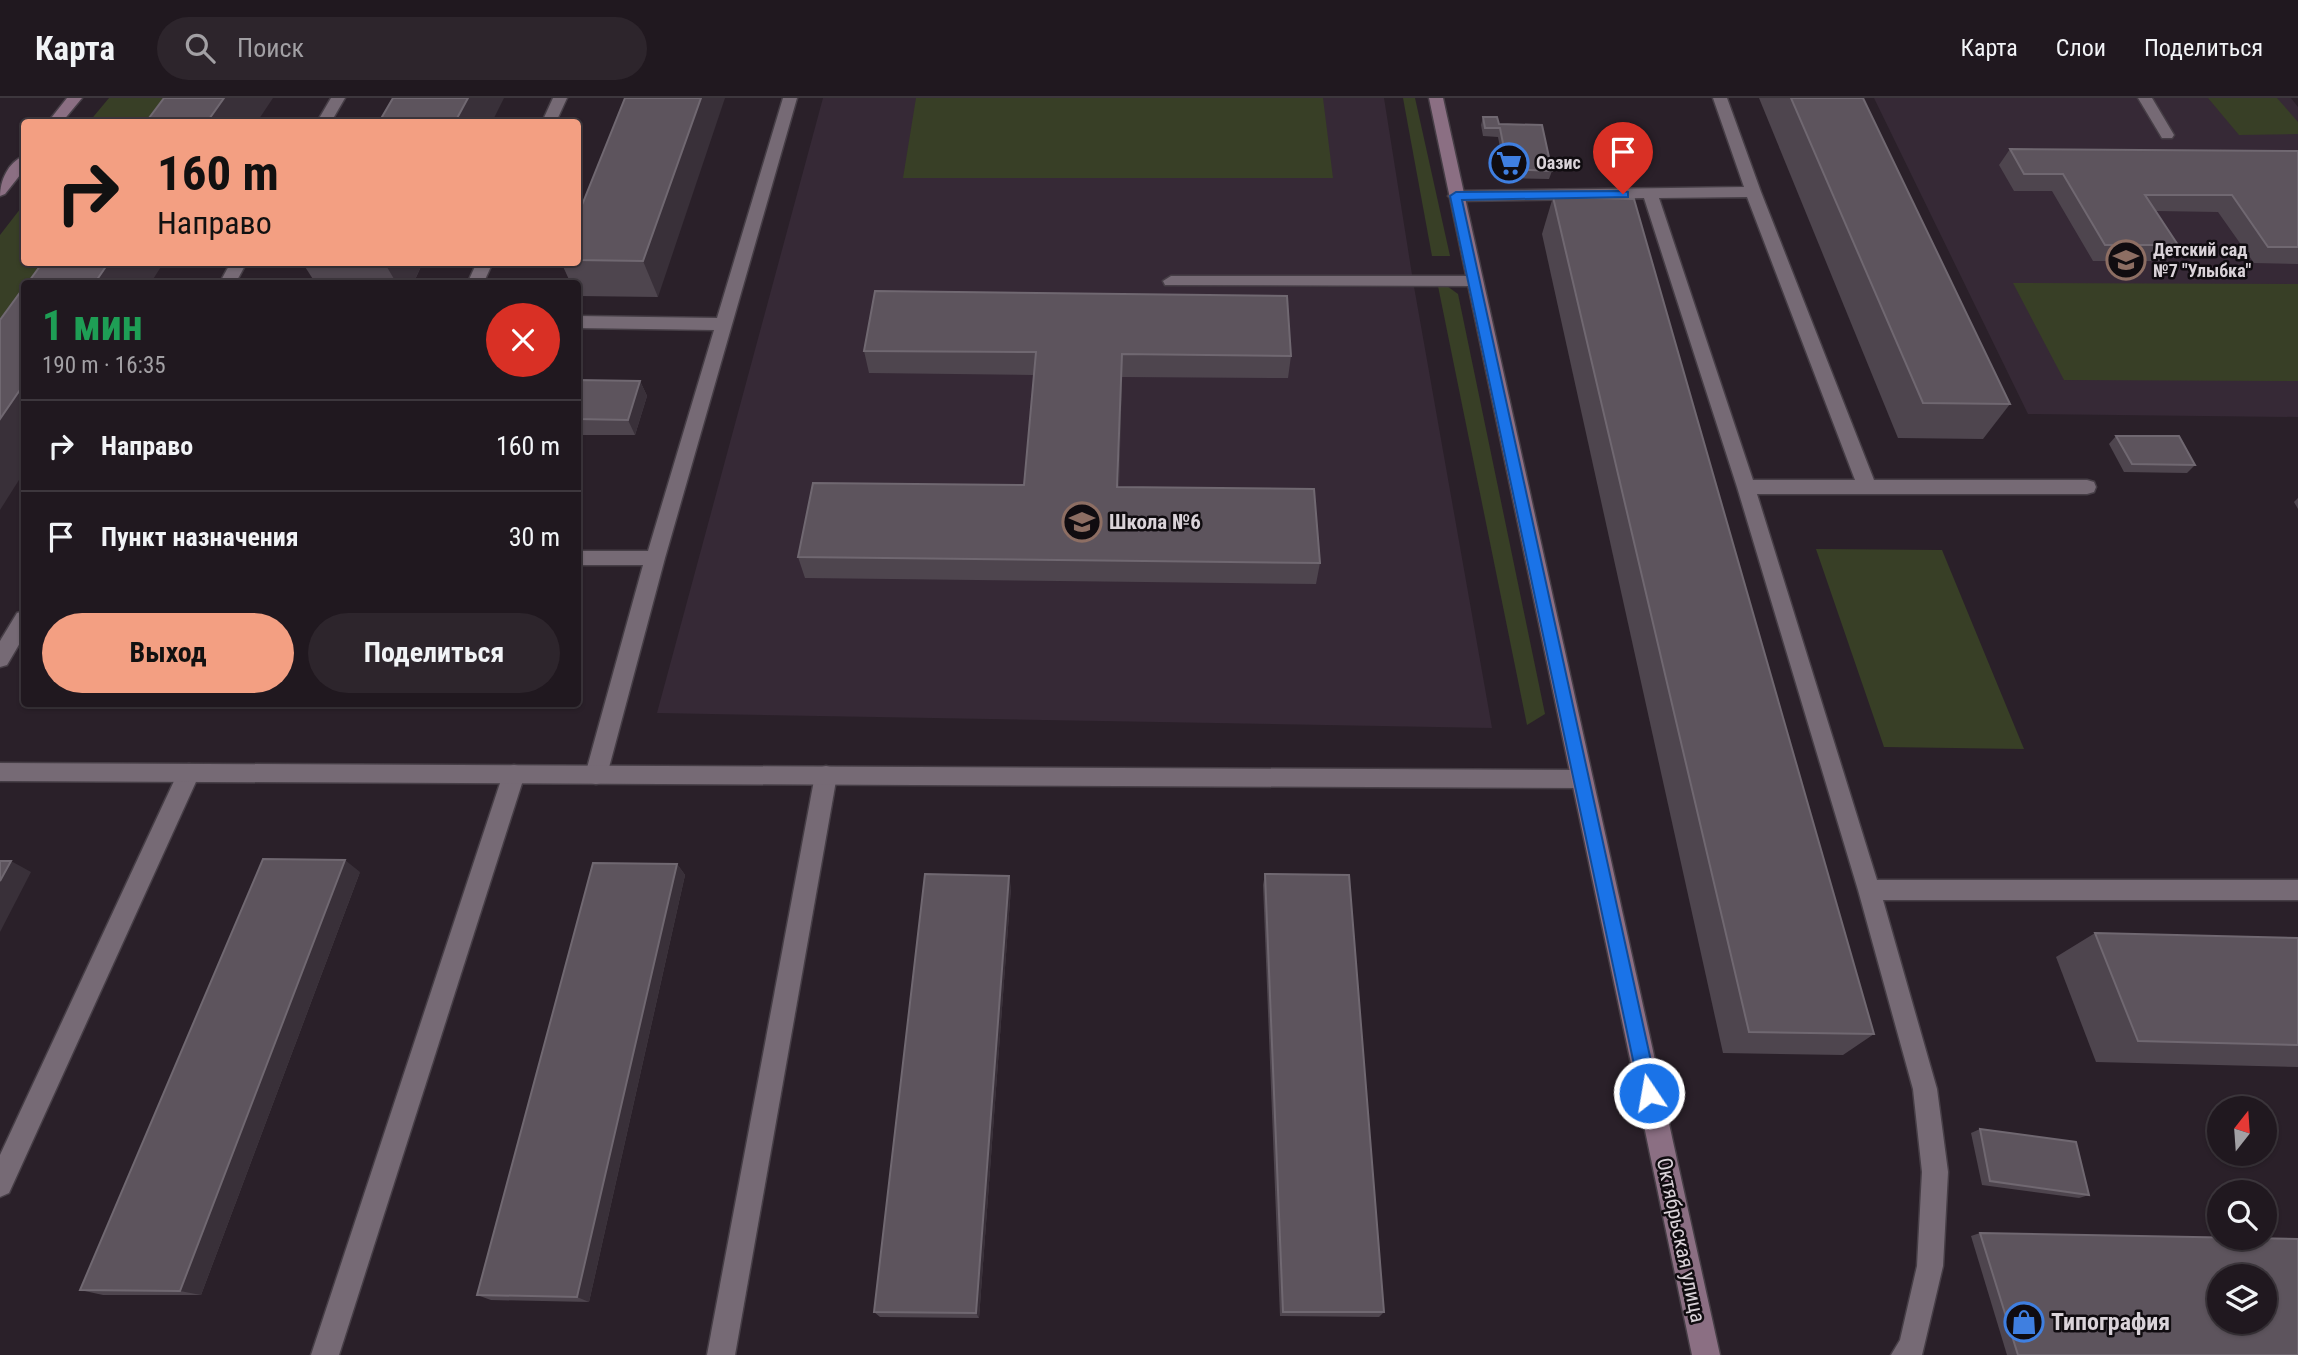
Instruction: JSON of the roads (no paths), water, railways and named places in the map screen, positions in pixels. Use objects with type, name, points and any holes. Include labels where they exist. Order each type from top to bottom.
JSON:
[{"type":"street","points":[[58,119],[75,98]]},
{"type":"street","points":[[326,119],[338,98]]},
{"type":"street","points":[[550,119],[560,98]]},
{"type":"street","points":[[596,775],[654,558],[790,98]]},
{"type":"street","name":"Октябрьская улица","points":[[1436,98],[1706,1355]]},
{"type":"street","points":[[1720,98],[1753,192],[1867,487]]},
{"type":"street","points":[[2145,98],[2167,135]]},
{"type":"street","points":[[0,191],[21,165]]},
{"type":"street","points":[[1456,196],[1753,192]]},
{"type":"street","points":[[1650,194],[1746,487],[1869,890],[1924,1089],[1934,1172],[1930,1266],[1912,1347],[1905,1355]]},
{"type":"street","points":[[1171,281],[1474,281]]},
{"type":"street","points":[[581,322],[724,324]]},
{"type":"street","points":[[1746,487],[2087,487]]},
{"type":"street","points":[[581,558],[654,558]]},
{"type":"street","points":[[0,659],[21,624]]},
{"type":"street","points":[[0,772],[1581,779]]},
{"type":"street","points":[[0,1184],[189,773]]},
{"type":"street","points":[[325,1355],[514,774]]},
{"type":"street","points":[[721,1355],[826,775]]},
{"type":"street","points":[[1869,890],[2298,890]]},
{"type":"place","name":"Оазис","points":[[1509,163]]},
{"type":"place","name":"Детский сад №7 \"Улыбка\"","points":[[2126,260]]},
{"type":"place","name":"Школа №6","points":[[1082,522]]},
{"type":"place","name":"Типография","points":[[2024,1322]]}]
